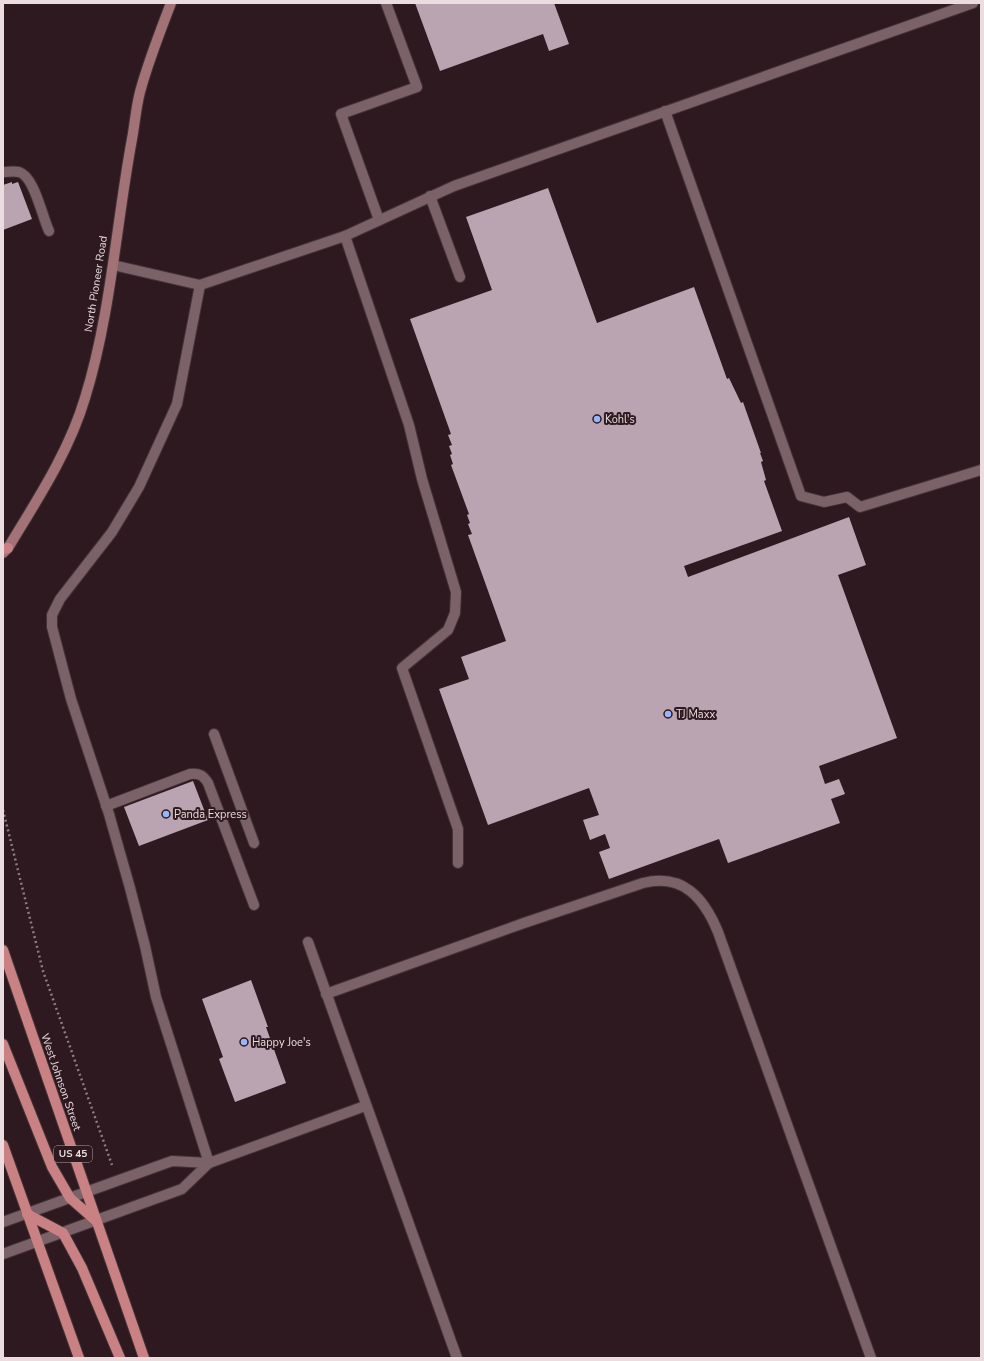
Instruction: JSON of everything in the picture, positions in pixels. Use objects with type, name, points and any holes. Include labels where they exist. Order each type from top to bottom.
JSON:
[{"type":"main road","name":"North Pioneer Road","points":[[5,550],[49,479],[69,441],[85,398],[99,344],[140,91],[171,3]]},
{"type":"main road","name":"West Johnson Street","points":[[3,950],[144,1358]]},
{"type":"main road","points":[[3,1044],[52,1167],[70,1198],[96,1221]]},
{"type":"main road","points":[[3,1145],[79,1358]]},
{"type":"main road","points":[[27,1214],[63,1233],[82,1268],[120,1358]]},
{"type":"lane","points":[[379,220],[341,114],[417,87],[386,3]]},
{"type":"lane","points":[[113,265],[200,285],[345,236],[454,186],[962,5],[973,3]]},
{"type":"lane","points":[[665,111],[801,496],[824,502],[847,497],[860,507],[981,470]]},
{"type":"lane","points":[[3,172],[18,172],[28,178],[49,231]]},
{"type":"lane","points":[[430,196],[460,277]]},
{"type":"lane","points":[[345,236],[409,425],[422,479],[456,592],[455,613],[448,630],[402,668],[458,829],[458,863]]},
{"type":"lane","points":[[200,285],[177,404],[139,487],[112,532],[60,599],[52,615],[52,626],[71,699],[106,806],[145,946],[156,997],[209,1163]]},
{"type":"lane","points":[[214,734],[254,844]]},
{"type":"lane","points":[[106,806],[190,774],[204,776],[254,905]]},
{"type":"lane","points":[[326,994],[524,923],[643,883],[662,880],[676,884],[690,891],[706,906],[718,932],[871,1358]]},
{"type":"lane","points":[[308,942],[365,1106],[457,1358]]},
{"type":"lane","points":[[3,1222],[172,1161],[209,1163],[365,1106]]},
{"type":"lane","points":[[3,1254],[182,1189],[209,1163]]},
{"type":"path","points":[[3,810],[43,971],[118,1180]]},
{"type":"building","points":[[415,3],[554,3],[569,44],[549,51],[543,34],[440,71]]},
{"type":"building","points":[[12,182],[12,184],[18,182],[32,219],[3,230],[3,185]]},
{"type":"building","points":[[548,188],[597,323],[694,287],[727,379],[729,378],[741,403],[743,402],[761,453],[763,461],[761,462],[766,480],[764,481],[782,531],[684,566],[688,577],[849,517],[866,565],[838,575],[897,738],[819,766],[825,784],[839,779],[845,794],[831,799],[840,823],[728,863],[719,839],[609,879],[599,852],[610,848],[605,834],[590,840],[583,820],[599,815],[589,788],[488,825],[439,689],[469,679],[461,657],[506,641],[468,535],[472,534],[468,524],[470,523],[467,515],[469,514],[451,465],[453,464],[450,455],[452,454],[449,446],[452,445],[448,435],[451,434],[410,319],[492,290],[466,217]]},
{"type":"building","name":"Panda Express","points":[[193,781],[208,820],[139,846],[124,807]]},
{"type":"building","name":"Happy Joe's","points":[[251,980],[286,1083],[235,1102],[219,1059],[223,1057],[202,999]]},
{"type":"place","name":"Kohl's","points":[[597,419]]},
{"type":"place","name":"TJ Maxx","points":[[668,714]]},
{"type":"place","name":"Panda Express","points":[[166,814]]},
{"type":"place","name":"Happy Joe's","points":[[244,1042]]}]
